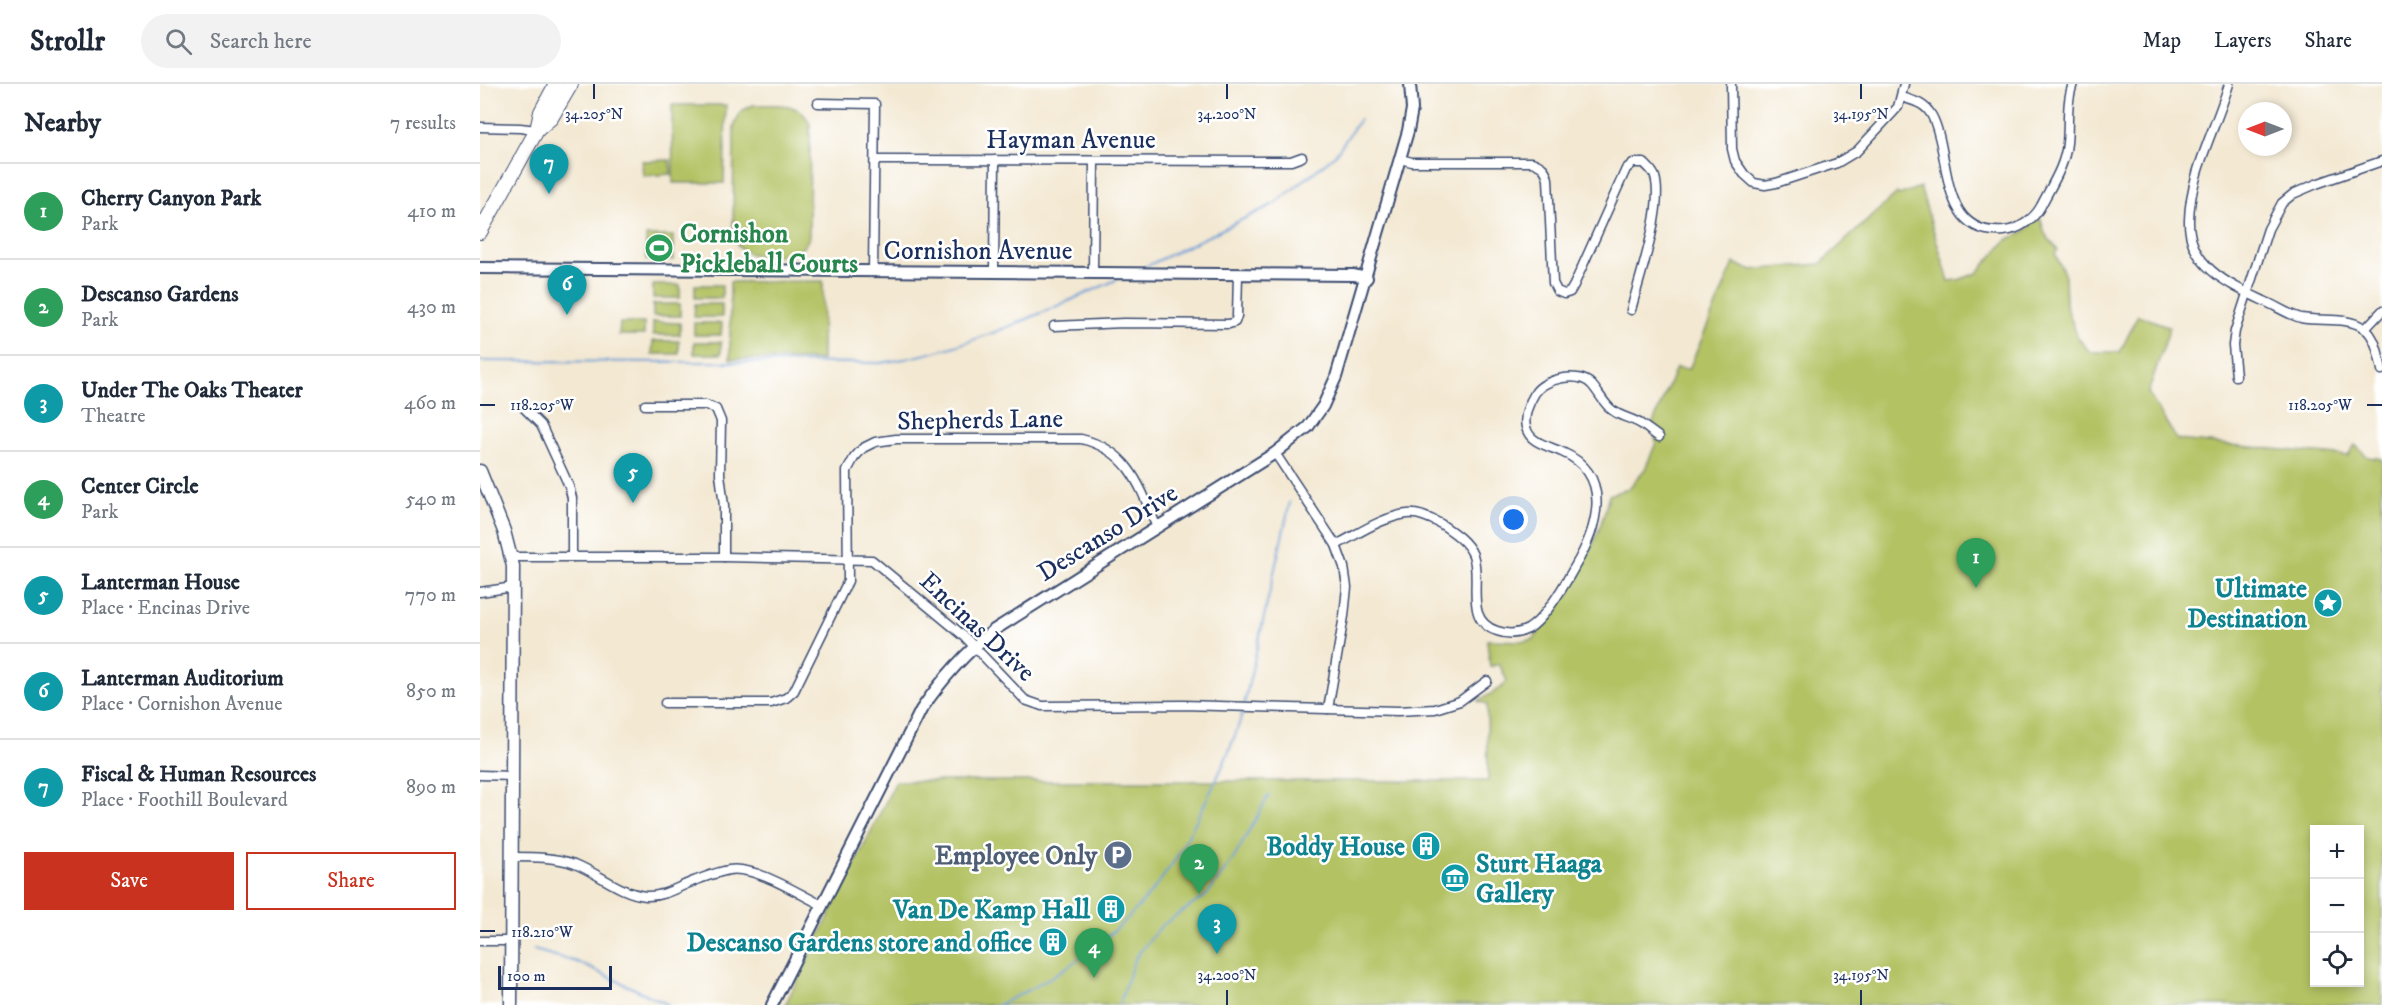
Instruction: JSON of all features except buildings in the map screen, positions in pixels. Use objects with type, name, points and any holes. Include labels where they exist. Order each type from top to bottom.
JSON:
[{"type":"main road","points":[[480,232],[537,130],[541,112],[556,84]]},
{"type":"main road","points":[[537,130],[551,118],[571,84]]},
{"type":"main road","points":[[480,471],[512,557],[511,1005]]},
{"type":"street","name":"Descanso Drive","points":[[772,1005],[921,710],[952,669],[974,646],[994,630],[1275,453],[1308,427],[1323,406],[1336,376],[1400,159],[1410,121],[1410,84]]},
{"type":"street","points":[[1731,84],[1732,149],[1735,161],[1754,183],[1765,185],[1838,163],[1857,151],[1898,106],[1904,84]]},
{"type":"street","points":[[1902,97],[1919,102],[1932,116],[1957,208],[1971,223],[1981,228],[2001,231],[2016,228],[2029,221],[2038,211],[2057,175],[2067,145],[2073,84]]},
{"type":"street","points":[[2229,84],[2190,204],[2190,234],[2198,255],[2220,279],[2299,318],[2351,323],[2365,328],[2375,343],[2382,370]]},
{"type":"street","points":[[818,103],[875,104],[873,272]]},
{"type":"street","points":[[480,127],[537,130]]},
{"type":"street","name":"Hayman Avenue","points":[[875,160],[1291,161],[1302,158]]},
{"type":"street","points":[[1400,159],[1412,162],[1533,162],[1540,165],[1546,170],[1548,179],[1553,282],[1557,291],[1564,294],[1570,292],[1574,285],[1626,168],[1634,163],[1644,163],[1655,178],[1656,200],[1652,227],[1631,310]]},
{"type":"street","points":[[994,272],[995,160]]},
{"type":"street","points":[[1093,274],[1094,161]]},
{"type":"street","points":[[2236,376],[2233,345],[2240,312],[2268,229],[2283,203],[2293,194],[2316,184],[2382,161]]},
{"type":"street","name":"Cornishon Avenue","points":[[480,268],[1354,275],[1366,278]]},
{"type":"street","points":[[1054,326],[1124,323],[1229,324],[1235,322],[1237,316],[1238,274]]},
{"type":"street","points":[[2365,328],[2382,311]]},
{"type":"street","points":[[1336,545],[1398,516],[1414,514],[1434,520],[1466,544],[1472,555],[1475,566],[1475,600],[1483,624],[1505,634],[1518,633],[1530,628],[1541,618],[1568,578],[1585,550],[1594,529],[1597,512],[1597,496],[1592,481],[1583,467],[1572,457],[1532,438],[1526,429],[1525,416],[1537,390],[1548,382],[1561,378],[1590,383],[1612,410],[1640,423],[1659,437]]},
{"type":"street","points":[[645,405],[706,405],[712,406],[718,412],[721,421],[720,474],[724,506],[724,557]]},
{"type":"street","points":[[524,408],[541,424],[569,486],[572,498],[572,556]]},
{"type":"street","name":"Shepherds Lane","points":[[665,703],[765,704],[786,698],[794,691],[848,581],[847,471],[863,448],[875,442],[896,439],[1081,439],[1097,443],[1118,455],[1126,464],[1137,481],[1158,528]]},
{"type":"street","points":[[1275,453],[1336,545],[1344,567],[1347,588],[1344,616],[1328,710]]},
{"type":"street","name":"Encinas Drive","points":[[512,557],[724,557],[875,561],[936,611],[974,646],[1026,700],[1042,706],[1183,705],[1328,710],[1435,709],[1460,701],[1487,681]]},
{"type":"street","points":[[480,592],[513,587]]},
{"type":"street","points":[[480,776],[512,776]]},
{"type":"street","points":[[512,857],[552,859],[576,865],[611,885],[645,896],[663,894],[720,872],[736,869],[751,871],[822,905]]},
{"type":"street","points":[[480,941],[511,941]]},
{"type":"green space","points":[[672,105],[726,105],[724,183],[673,183]]},
{"type":"green space","points":[[753,105],[793,107],[806,116],[810,124],[809,238],[802,248],[789,255],[753,255],[739,247],[733,235],[734,126],[741,111]]},
{"type":"green space","points":[[670,160],[671,174],[643,176],[642,161]]},
{"type":"green space","points":[[1920,187],[1949,281],[1977,273],[2008,239],[2021,234],[2040,217],[2045,234],[2058,250],[2055,253],[2065,276],[2066,305],[2078,338],[2090,352],[2120,352],[2138,315],[2170,327],[2148,393],[2177,440],[2348,456],[2355,445],[2368,457],[2382,459],[2382,1005],[785,1005],[896,781],[1488,781],[1487,704],[1478,701],[1501,688],[1507,681],[1499,664],[1490,667],[1487,640],[1526,641],[1534,639],[1569,588],[1597,535],[1609,495],[1629,488],[1645,469],[1656,443],[1653,423],[1676,368],[1689,369],[1734,263],[1750,270],[1820,264],[1897,193],[1899,195]]},
{"type":"green space","name":"Cornishon Pickleball Courts","points":[[646,236],[673,236],[673,260],[646,260]]},
{"type":"green space","points":[[823,281],[822,360],[730,359],[730,282]]},
{"type":"green space","points":[[653,285],[680,285],[680,298],[653,298]]},
{"type":"green space","points":[[695,285],[722,285],[722,298],[695,298]]},
{"type":"green space","points":[[653,304],[680,304],[680,316],[653,316]]},
{"type":"green space","points":[[695,304],[722,304],[722,317],[694,317]]},
{"type":"green space","points":[[653,322],[680,323],[680,335],[653,335]]},
{"type":"green space","points":[[620,323],[644,323],[644,335],[619,335]]},
{"type":"green space","points":[[694,323],[722,323],[721,335],[694,335]]},
{"type":"green space","points":[[653,341],[679,341],[679,354],[652,354]]},
{"type":"green space","points":[[694,342],[721,342],[721,354],[694,354]]},
{"type":"waterway","points":[[1143,268],[1276,203],[1335,155],[1360,119]]},
{"type":"waterway","points":[[480,361],[880,363],[912,358],[973,340],[1004,329],[1121,278]]},
{"type":"waterway","points":[[1244,705],[1290,502]]},
{"type":"waterway","points":[[998,1005],[1048,979],[1094,948],[1115,930],[1153,889],[1170,867],[1201,811],[1230,750],[1243,711]]},
{"type":"waterway","points":[[1119,1005],[1135,958],[1161,926],[1207,895],[1234,858],[1269,795]]},
{"type":"waterway","points":[[534,950],[577,962],[669,1005]]},
{"type":"place","name":"Fiscal & Human Resources","points":[[549,194]]},
{"type":"place","name":"Cornishon Pickleball Courts","points":[[659,248]]},
{"type":"place","name":"Lanterman Auditorium","points":[[567,315]]},
{"type":"place","name":"Lanterman House","points":[[633,503]]},
{"type":"place","name":"Cherry Canyon Park","points":[[1976,588]]},
{"type":"place","name":"Ultimate Destination","points":[[2328,603]]},
{"type":"place","name":"Boddy House","points":[[1426,846]]},
{"type":"place","name":"Employee Only","points":[[1118,855]]},
{"type":"place","name":"Sturt Haaga Gallery","points":[[1455,878]]},
{"type":"place","name":"Descanso Gardens","points":[[1199,894]]},
{"type":"place","name":"Van De Kamp Hall","points":[[1111,909]]},
{"type":"place","name":"Descanso Gardens store and office","points":[[1053,942]]},
{"type":"place","name":"Under The Oaks Theater","points":[[1217,954]]},
{"type":"place","name":"Center Circle","points":[[1094,978]]}]
